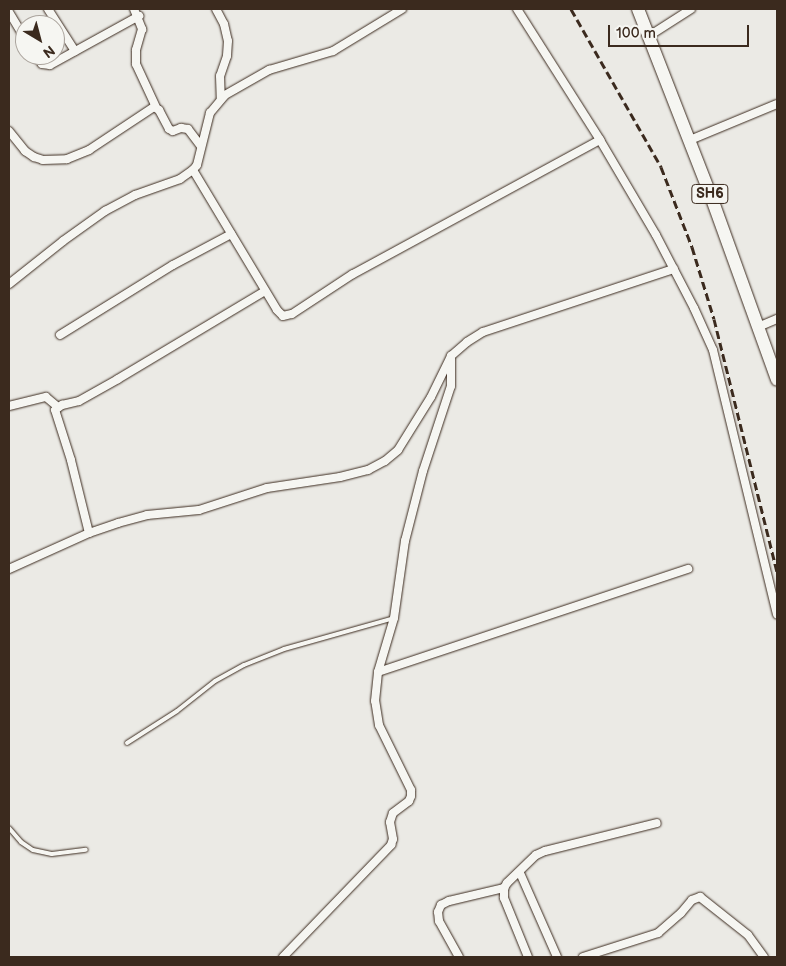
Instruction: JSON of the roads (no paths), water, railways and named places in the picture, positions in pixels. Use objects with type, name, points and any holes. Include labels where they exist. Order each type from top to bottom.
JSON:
[{"type":"main road","name":"SH6","points":[[638,9],[690,140],[777,380]]},
{"type":"street","points":[[48,9],[60,31],[75,51]]},
{"type":"street","points":[[216,9],[224,24],[228,41],[220,76],[221,99]]},
{"type":"street","points":[[9,284],[104,211],[135,195],[180,179],[193,170],[210,113],[221,99],[269,70],[333,51],[402,9]]},
{"type":"street","points":[[517,9],[600,140],[674,269],[713,350],[777,614]]},
{"type":"street","points":[[649,36],[691,9]]},
{"type":"street","points":[[65,57],[136,12],[142,29],[136,50],[136,64],[156,107],[169,129],[173,131],[181,128],[188,129],[201,146]]},
{"type":"street","points":[[690,140],[777,104]]},
{"type":"street","points":[[9,131],[25,151],[34,157],[43,160],[67,159],[89,150],[152,107],[156,107]]},
{"type":"street","points":[[193,170],[265,290],[280,314],[284,316],[292,314],[353,274],[600,140]]},
{"type":"street","points":[[60,335],[173,266],[231,234]]},
{"type":"street","points":[[9,568],[89,533],[147,515],[199,510],[267,488],[340,477],[368,470],[385,461],[398,450],[430,398],[451,356],[483,332],[674,269]]},
{"type":"street","points":[[89,533],[71,460],[55,410],[58,407],[79,400],[118,379],[265,290]]},
{"type":"street","points":[[758,327],[777,319]]},
{"type":"street","points":[[283,957],[391,845],[393,839],[390,822],[393,813],[409,801],[411,796],[411,790],[379,725],[375,701],[378,672],[394,618],[410,524],[423,471],[451,386],[451,356]]},
{"type":"street","points":[[9,406],[38,397],[46,397],[58,407]]},
{"type":"street","points":[[378,672],[688,569]]},
{"type":"street","points":[[459,957],[439,921],[438,912],[441,905],[448,901],[504,888],[536,855],[545,851],[657,823]]},
{"type":"street","points":[[520,873],[556,957]]},
{"type":"street","points":[[504,888],[504,898],[528,957]]},
{"type":"street","points":[[583,957],[595,956],[658,933],[681,913],[692,900],[700,897],[748,934],[764,957]]},
{"type":"lane","points":[[127,743],[177,711],[215,681],[244,666],[284,649],[394,618]]},
{"type":"lane","points":[[9,828],[21,842],[33,850],[52,854],[86,850]]},
{"type":"railway","points":[[571,9],[661,167],[692,247],[714,319],[777,571]]}]
